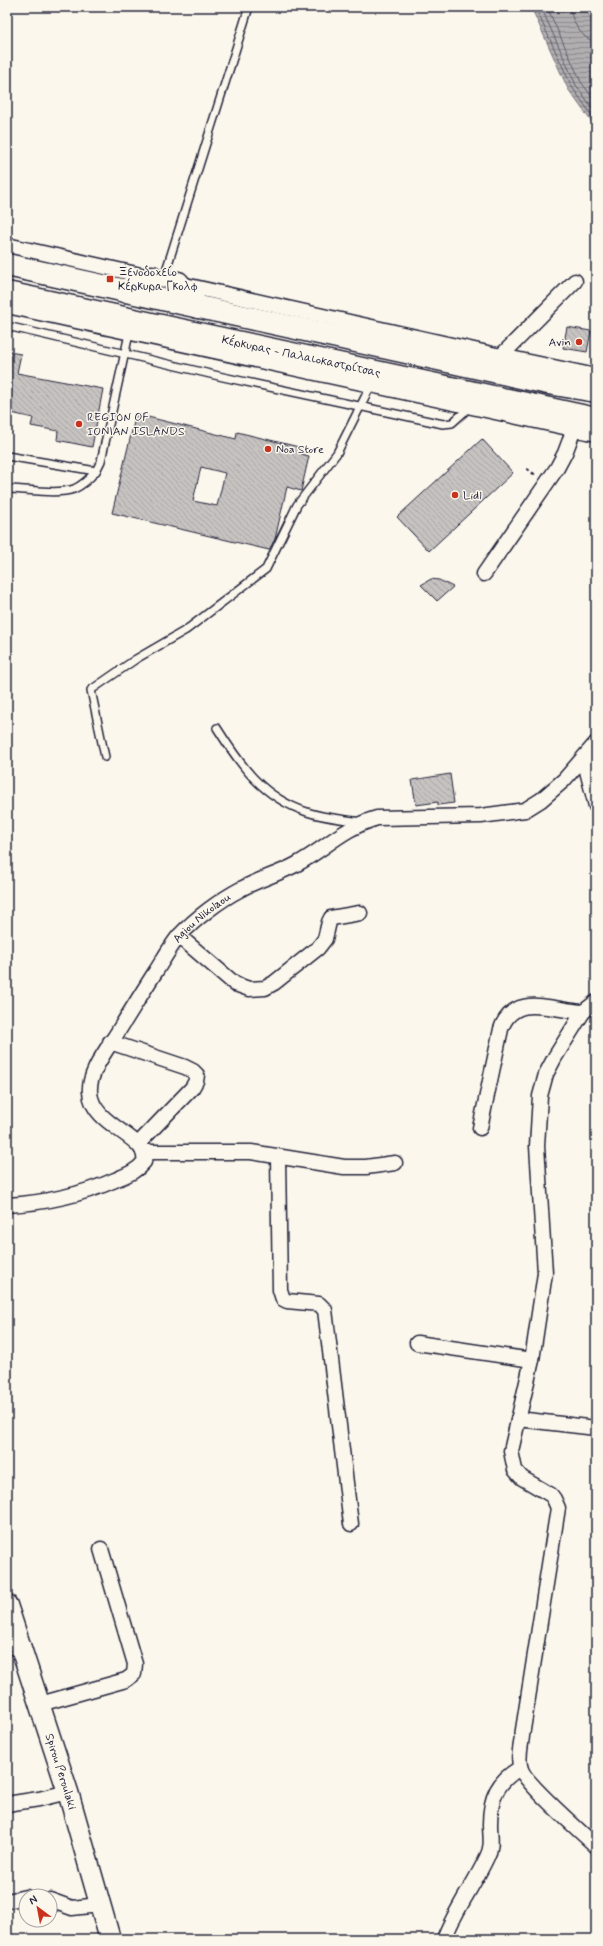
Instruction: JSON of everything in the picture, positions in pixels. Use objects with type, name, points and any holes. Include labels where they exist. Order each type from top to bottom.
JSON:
[{"type":"main road","points":[[7,266],[548,383],[596,391]]},
{"type":"main road","points":[[124,291],[164,280],[198,307]]},
{"type":"main road","name":"Κέρκυρας - Παλαιοκαστρίτσας","points":[[7,292],[155,324],[476,401],[583,421]]},
{"type":"main road","points":[[583,421],[596,398]]},
{"type":"street","points":[[7,245],[596,376]]},
{"type":"street","points":[[501,356],[575,281]]},
{"type":"street","points":[[7,306],[129,334],[371,385],[476,401]]},
{"type":"street","points":[[484,574],[557,468],[583,421],[596,434]]},
{"type":"street","name":"Agiou Nikolaou","points":[[141,1148],[102,1118],[98,1113],[90,1095],[90,1087],[93,1076],[110,1042],[179,936],[213,908],[242,889],[297,864],[361,822],[377,818],[481,816],[525,810],[552,791],[584,759],[596,743]]},
{"type":"street","points":[[584,759],[596,806]]},
{"type":"street","points":[[179,936],[235,984],[249,989],[265,988],[274,983],[318,948],[325,939],[329,922],[332,918],[360,913]]},
{"type":"street","points":[[596,1002],[583,1012],[555,1057],[546,1074],[540,1096],[537,1146],[545,1273],[532,1360],[511,1451],[515,1470],[522,1478],[551,1495],[558,1508],[519,1756],[520,1768],[529,1782],[596,1846]]},
{"type":"street","points":[[480,1128],[501,1029],[505,1019],[510,1013],[517,1008],[529,1006],[583,1012]]},
{"type":"street","points":[[110,1042],[185,1067],[197,1075],[196,1081],[192,1088],[141,1148]]},
{"type":"street","points":[[141,1148],[251,1152],[344,1167],[366,1167],[395,1163]]},
{"type":"street","points":[[7,1205],[61,1198],[89,1192],[134,1172],[144,1162],[145,1157],[141,1148]]},
{"type":"street","points":[[278,1157],[281,1295],[287,1301],[319,1304],[325,1310],[351,1524]]},
{"type":"street","points":[[417,1343],[532,1360]]},
{"type":"street","points":[[518,1418],[596,1428]]},
{"type":"street","points":[[40,1704],[126,1680],[134,1674],[135,1664],[101,1549]]},
{"type":"street","name":"Spirou Peroulaki","points":[[7,1605],[68,1792],[99,1905],[110,1939]]},
{"type":"street","points":[[444,1939],[451,1921],[491,1848],[490,1824],[495,1794],[505,1778],[520,1768]]},
{"type":"street","points":[[7,1804],[39,1799],[68,1792]]},
{"type":"street","points":[[7,1901],[18,1899]]},
{"type":"street","points":[[58,1903],[72,1908],[99,1905]]},
{"type":"lane","points":[[164,280],[249,7]]},
{"type":"lane","points":[[7,489],[63,491],[74,489],[83,484],[96,471],[105,445],[129,334],[155,324]]},
{"type":"lane","points":[[7,326],[125,354],[446,425],[454,421],[476,401]]},
{"type":"lane","points":[[105,757],[91,690],[136,659],[186,630],[266,569],[297,505],[337,453],[371,385]]},
{"type":"lane","points":[[7,456],[96,471]]},
{"type":"lane","points":[[217,728],[239,764],[269,792],[288,804],[308,812],[361,822]]},
{"type":"water","points":[[531,7],[585,7],[596,29],[596,128],[568,89]]},
{"type":"building","points":[[567,327],[591,331],[587,352],[563,348]]},
{"type":"building","points":[[9,352],[21,354],[17,373],[103,389],[92,447],[57,440],[58,431],[31,426],[33,418],[7,412],[7,354],[9,355]]},
{"type":"building","points":[[136,414],[236,439],[237,432],[303,448],[301,454],[309,456],[301,491],[287,487],[275,539],[269,550],[112,513]],"holes":[[[201,467],[225,473],[217,506],[193,501]]]},
{"type":"building","name":"Lidl","points":[[482,439],[513,473],[429,551],[397,517]]},
{"type":"building","points":[[431,579],[439,580],[453,587],[437,601],[421,585]]},
{"type":"building","points":[[450,774],[454,803],[438,805],[438,802],[416,805],[412,780]]},
{"type":"place","name":"Ξενοδοχείο Κέρκυρα Γκολφ","points":[[110,279]]},
{"type":"place","name":"Avin","points":[[579,342]]},
{"type":"place","name":"REGION OF IONIAN ISLANDS","points":[[79,424]]},
{"type":"place","name":"Noa Store","points":[[268,449]]},
{"type":"place","name":"Lidl","points":[[455,495]]}]
